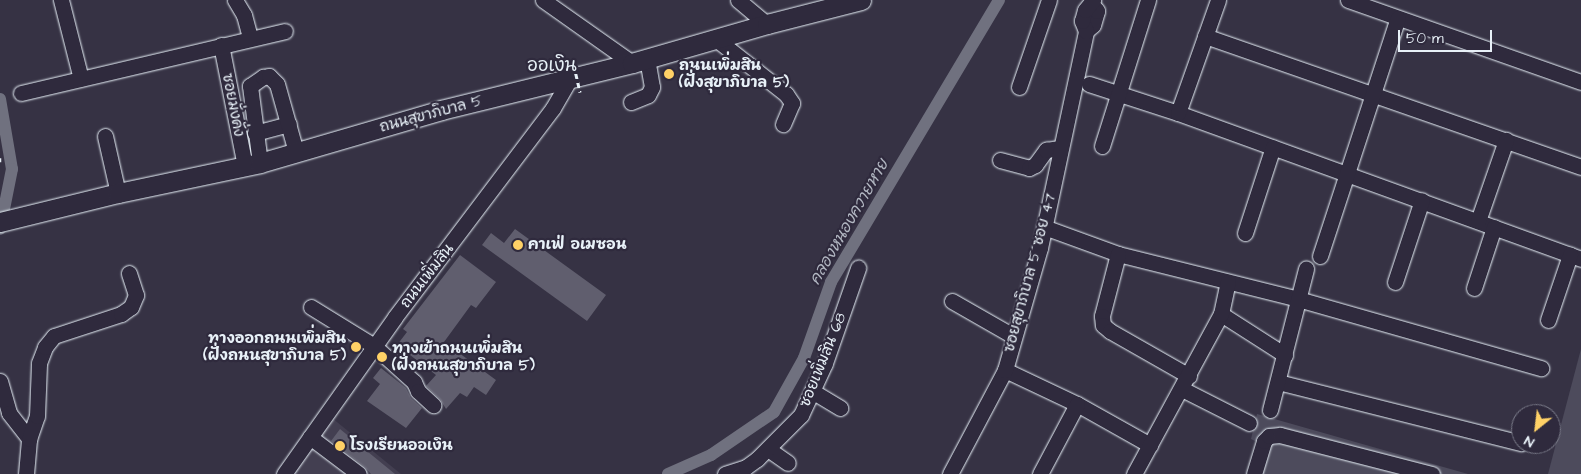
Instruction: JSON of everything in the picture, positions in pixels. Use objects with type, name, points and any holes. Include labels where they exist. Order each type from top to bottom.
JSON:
[{"type":"main road","name":"ถนนสุขาภิบาล 5","points":[[0,222],[118,193],[252,164],[441,110],[575,78],[767,24],[861,0]]},
{"type":"street","points":[[61,0],[81,79]]},
{"type":"street","points":[[235,0],[244,15],[250,38]]},
{"type":"street","points":[[543,0],[639,61],[652,87],[648,95],[631,102]]},
{"type":"street","points":[[738,0],[767,24]]},
{"type":"street","points":[[1019,87],[1049,0]]},
{"type":"street","points":[[1102,146],[1148,0]]},
{"type":"street","points":[[1178,113],[1218,0]]},
{"type":"street","points":[[1348,0],[1581,82]]},
{"type":"street","name":"ซอยสุขาภิบาล 5 ซอย 47","points":[[950,474],[1005,370],[1044,227],[1086,31],[1082,21],[1085,10],[1092,2]]},
{"type":"street","points":[[1320,256],[1398,18]]},
{"type":"street","points":[[21,93],[285,31]]},
{"type":"street","points":[[1206,36],[1581,167]]},
{"type":"street","points":[[716,39],[786,94],[792,103],[783,124]]},
{"type":"street","name":"ซอยมั่งคั่ง","points":[[221,45],[252,164]]},
{"type":"street","points":[[252,164],[255,133],[250,86],[263,77],[269,76],[277,84],[296,152]]},
{"type":"street","name":"ถนนเพิ่มสิน","points":[[284,474],[374,346],[506,173],[575,78]]},
{"type":"street","points":[[1089,84],[1178,113],[1575,257],[1548,320]]},
{"type":"street","points":[[255,133],[289,124]]},
{"type":"street","points":[[105,136],[118,193]]},
{"type":"street","points":[[1478,221],[1506,140]]},
{"type":"street","points":[[1245,233],[1272,147]]},
{"type":"street","points":[[1000,160],[1029,168],[1035,165],[1046,150],[1060,148]]},
{"type":"street","points":[[1395,282],[1422,200]]},
{"type":"street","points":[[1044,227],[1118,254],[1298,299],[1541,368]]},
{"type":"street","points":[[1474,288],[1494,227]]},
{"type":"street","points":[[1118,254],[1102,316],[1103,325],[1185,383],[1249,423]]},
{"type":"street","name":"ซอยเพิ่มสิน 68","points":[[725,474],[746,467],[768,449],[801,415],[825,363],[858,268]]},
{"type":"street","points":[[1270,410],[1306,269]]},
{"type":"street","points":[[26,474],[29,439],[36,416],[39,363],[45,347],[54,336],[121,314],[131,308],[136,295],[129,274]]},
{"type":"street","points":[[1134,474],[1185,383],[1220,314],[1228,282]]},
{"type":"street","points":[[952,301],[1013,336]]},
{"type":"street","points":[[311,307],[374,346],[414,382],[418,391],[433,405]]},
{"type":"street","points":[[1220,314],[1285,355]]},
{"type":"street","points":[[1005,370],[1077,404],[1150,445]]},
{"type":"street","points":[[0,381],[9,413],[29,439]]},
{"type":"street","points":[[1278,382],[1511,440]]},
{"type":"street","points":[[812,391],[840,408]]},
{"type":"street","points":[[1040,474],[1077,404]]},
{"type":"street","points":[[1254,474],[1261,448],[1268,436],[1280,435],[1432,474]]},
{"type":"street","points":[[310,437],[359,474]]},
{"type":"street","points":[[768,449],[788,463]]},
{"type":"shaded area","points":[[1581,349],[1581,474],[1548,474],[1553,454],[1561,454],[1561,425]]},
{"type":"shaded area","points":[[1257,414],[1468,474],[1262,474],[1269,448],[1251,439]]},
{"type":"shaded area","name":"โรงเรียนออเงิน","points":[[332,418],[401,474],[293,474]]},
{"type":"building","points":[[515,229],[606,295],[587,321],[482,245],[491,233],[504,243]]},
{"type":"building","points":[[460,255],[496,282],[476,308],[471,305],[444,342],[496,380],[486,395],[474,387],[467,397],[460,393],[446,409],[440,399],[426,386],[436,375],[397,345],[407,332],[403,329]]},
{"type":"building","points":[[381,368],[406,388],[411,398],[422,408],[406,428],[367,401],[380,384],[373,378]]},
{"type":"building","points":[[340,429],[395,474],[371,474],[365,467],[331,441]]},
{"type":"waterway","name":"คลองหนองควายหาย","points":[[668,474],[711,455],[774,412],[804,358],[831,282],[999,0]]},
{"type":"waterway","points":[[0,99],[12,169],[0,229]]},
{"type":"place","name":"ถนนเพิ่มสิน (ฝั่งสุขาภิบาล 5)","points":[[669,74]]},
{"type":"place","name":"คาเฟ่ อเมซอน","points":[[518,245]]},
{"type":"place","name":"ทางออกถนนเพิ่มสิน (ฝั่งถนนสุขาภิบาล 5)","points":[[356,347]]},
{"type":"place","name":"ทางเข้าถนนเพิ่มสิน (ฝั่งถนนสุขาภิบาล 5)","points":[[382,357]]},
{"type":"place","name":"โรงเรียนออเงิน","points":[[340,446]]},
{"type":"district","name":"ออเงิน","points":[[552,66]]}]
